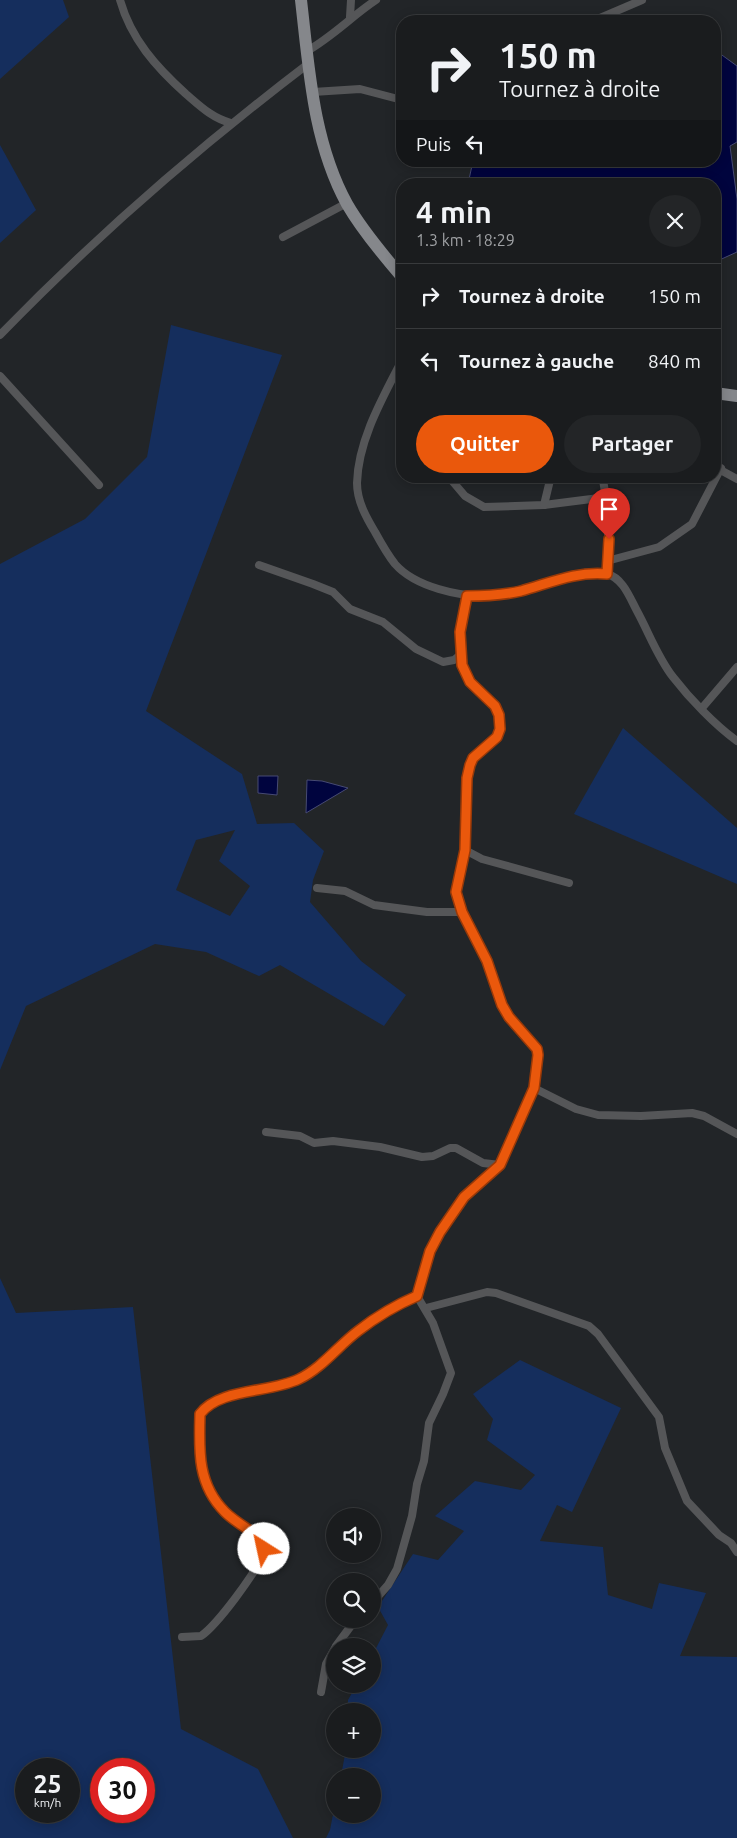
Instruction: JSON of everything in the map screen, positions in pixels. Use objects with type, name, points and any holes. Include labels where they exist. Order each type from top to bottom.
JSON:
[{"type":"main road","points":[[302,0],[313,92],[326,155],[347,203],[396,270]]},
{"type":"main road","points":[[721,394],[737,396]]},
{"type":"street","points":[[120,0],[130,28],[150,60],[162,74],[217,119],[231,123]]},
{"type":"street","points":[[350,17],[351,0]]},
{"type":"street","points":[[0,335],[129,212],[308,57],[350,17],[376,0]]},
{"type":"street","points":[[607,15],[642,0]]},
{"type":"street","points":[[313,92],[360,89],[396,98]]},
{"type":"street","points":[[283,237],[347,203]]},
{"type":"street","points":[[0,376],[99,485]]},
{"type":"street","points":[[396,378],[368,435],[359,467],[357,484],[359,500],[366,517],[396,565],[421,582],[467,596],[492,596],[520,591],[563,577],[592,572],[607,574],[625,589],[657,651],[673,677],[726,733],[737,741]]},
{"type":"street","points":[[721,470],[737,479]]},
{"type":"street","points":[[454,483],[465,496],[484,507],[544,505],[607,497]]},
{"type":"street","points":[[544,505],[549,483]]},
{"type":"street","points":[[604,483],[607,497],[609,539],[607,574]]},
{"type":"street","points":[[607,561],[658,547],[692,524],[711,483]]},
{"type":"street","points":[[258,565],[333,592],[350,610],[383,622],[416,649],[443,662],[454,660],[460,655]]},
{"type":"street","points":[[417,1296],[430,1251],[440,1232],[464,1197],[500,1165],[534,1088],[538,1055],[537,1049],[509,1017],[502,1005],[487,961],[462,912],[456,892],[465,850],[467,778],[470,765],[473,758],[497,737],[500,729],[499,715],[495,706],[470,682],[462,665],[460,632],[467,596]]},
{"type":"street","points":[[702,708],[737,667]]},
{"type":"street","points":[[465,850],[482,859],[569,883]]},
{"type":"street","points":[[317,888],[344,891],[374,905],[427,912],[462,912]]},
{"type":"street","points":[[534,1088],[576,1109],[598,1115],[641,1116],[692,1113],[704,1116],[737,1134]]},
{"type":"street","points":[[266,1132],[300,1136],[317,1143],[333,1141],[422,1157],[433,1156],[450,1148],[456,1148],[483,1163],[500,1165]]},
{"type":"street","points":[[426,1308],[486,1292],[496,1293],[588,1326],[598,1334],[659,1417],[665,1448],[687,1501],[719,1535],[731,1543],[737,1552]]},
{"type":"street","points":[[381,1592],[388,1585],[397,1569],[412,1516],[429,1422],[443,1394],[451,1372],[426,1308],[417,1296]]},
{"type":"street","points":[[182,1637],[201,1636],[218,1620],[262,1556],[264,1545],[262,1539],[225,1512],[210,1491],[200,1470],[200,1414],[206,1407],[227,1397],[284,1385],[300,1378],[316,1368],[357,1331],[392,1307],[417,1296]]},
{"type":"street","points":[[321,1692],[326,1664]]},
{"type":"shaded area","points":[[0,0],[63,0],[69,17],[0,79]]},
{"type":"shaded area","points":[[721,54],[737,66],[737,142],[730,146],[737,199],[737,252],[721,259],[721,178],[469,178],[472,167],[721,167]]},
{"type":"shaded area","points":[[0,145],[36,210],[0,243]]},
{"type":"shaded area","points":[[171,325],[282,355],[146,711],[242,774],[257,824],[294,823],[324,851],[313,880],[310,902],[361,961],[406,995],[384,1026],[280,965],[259,976],[206,952],[155,944],[26,1006],[0,1070],[0,564],[85,519],[147,457]],"holes":[[[235,830],[219,861],[250,886],[230,916],[176,890],[196,840]]]},
{"type":"shaded area","points":[[623,728],[737,828],[737,884],[574,814]]},
{"type":"shaded area","points":[[258,776],[278,776],[277,795],[258,793]]},
{"type":"shaded area","points":[[307,780],[322,781],[348,788],[306,813]]},
{"type":"shaded area","points":[[0,1278],[16,1313],[133,1307],[181,1729],[258,1769],[293,1838],[0,1838]]},
{"type":"shaded area","points":[[520,1360],[621,1408],[572,1512],[557,1505],[540,1541],[603,1547],[608,1595],[652,1609],[659,1583],[706,1593],[680,1656],[737,1657],[737,1838],[326,1838],[331,1823],[381,1823],[381,1768],[342,1768],[344,1758],[381,1758],[381,1703],[348,1703],[348,1700],[352,1693],[381,1693],[381,1639],[388,1625],[381,1612],[381,1602],[413,1554],[438,1560],[464,1531],[435,1516],[475,1481],[521,1490],[535,1475],[487,1440],[493,1419],[473,1394]]},
{"type":"route","points":[[264,1549],[262,1539],[225,1512],[210,1491],[200,1470],[200,1414],[206,1407],[227,1397],[284,1385],[300,1378],[316,1368],[357,1331],[392,1307],[417,1296],[430,1251],[440,1232],[464,1197],[500,1165],[534,1088],[537,1049],[509,1017],[502,1005],[487,961],[462,912],[456,892],[467,837],[467,778],[470,765],[473,758],[497,737],[500,729],[499,715],[495,706],[470,682],[462,665],[460,632],[467,596],[492,596],[520,591],[563,577],[592,572],[607,574],[609,539]]}]
